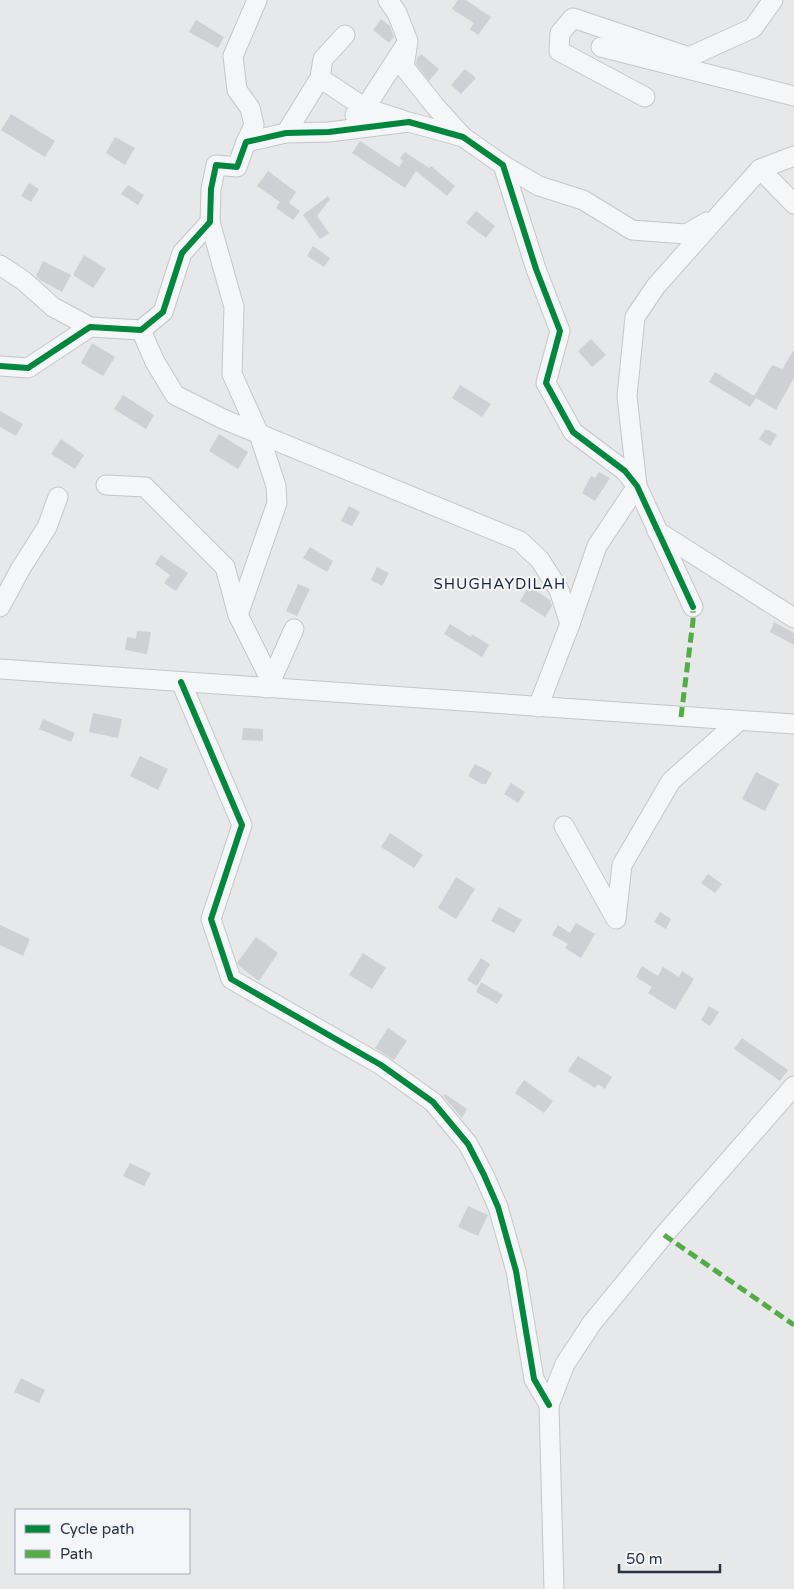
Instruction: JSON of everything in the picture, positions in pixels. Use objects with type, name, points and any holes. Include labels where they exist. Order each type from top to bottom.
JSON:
[{"type":"street","points":[[238,615],[276,503],[276,486],[259,434],[232,374],[234,307],[210,222],[211,189],[216,165],[238,167],[254,125],[250,108],[237,90],[233,56],[257,0]]},
{"type":"street","points":[[388,0],[397,14],[408,41],[404,67],[463,137],[503,165],[539,186],[583,200],[632,230],[686,234],[719,216]]},
{"type":"street","points":[[645,97],[559,51],[560,33],[573,18],[689,58],[752,28],[773,0]]},
{"type":"street","points":[[286,134],[320,78],[323,59],[345,35]]},
{"type":"street","points":[[329,132],[365,108],[408,41]]},
{"type":"street","points":[[601,47],[794,96]]},
{"type":"street","points":[[320,78],[365,108],[463,137]]},
{"type":"street","points":[[246,142],[286,134],[329,132],[409,122]]},
{"type":"street","points":[[538,707],[597,546],[637,486],[627,396],[635,317],[656,286],[760,169],[794,156]]},
{"type":"street","points":[[503,165],[536,269],[560,330],[546,383],[573,432],[625,471],[637,486],[693,607]]},
{"type":"street","points":[[760,169],[794,204]]},
{"type":"street","points":[[0,265],[24,281],[53,307],[90,327],[141,330],[162,312],[182,253],[210,222]]},
{"type":"street","points":[[0,366],[28,368],[90,327]]},
{"type":"street","points":[[141,330],[155,362],[176,395],[223,419],[520,541],[540,560],[559,590],[570,624]]},
{"type":"street","points":[[106,485],[145,487],[225,567],[238,615],[269,685]]},
{"type":"street","points":[[0,607],[21,568],[47,527],[58,497]]},
{"type":"street","points":[[657,531],[794,618]]},
{"type":"street","points":[[269,685],[294,629]]},
{"type":"street","points":[[0,669],[181,682],[269,685],[538,707],[794,724]]},
{"type":"street","points":[[181,682],[242,825],[211,919],[231,979],[381,1065],[433,1102],[468,1144],[498,1207],[516,1271],[534,1379],[549,1405]]},
{"type":"street","points":[[564,826],[616,919],[622,864],[671,781],[739,720]]},
{"type":"street","points":[[554,1589],[549,1405],[565,1364],[592,1323],[664,1235],[794,1086]]},
{"type":"building","points":[[458,0],[466,0],[491,17],[478,35],[470,29],[474,23],[452,9]]},
{"type":"building","points":[[381,19],[390,26],[394,37],[389,43],[373,30]]},
{"type":"building","points":[[196,20],[224,37],[218,48],[189,32]]},
{"type":"building","points":[[421,54],[439,69],[429,81],[416,64],[417,58]]},
{"type":"building","points":[[465,69],[476,78],[461,94],[451,85]]},
{"type":"building","points":[[11,114],[55,141],[45,157],[1,130]]},
{"type":"building","points":[[115,137],[135,148],[125,165],[106,153]]},
{"type":"building","points":[[360,141],[399,167],[403,161],[400,158],[405,152],[429,168],[431,166],[455,186],[447,196],[416,171],[405,188],[352,153]]},
{"type":"building","points":[[268,171],[296,192],[289,203],[300,211],[293,220],[276,208],[280,202],[257,186]]},
{"type":"building","points":[[29,183],[39,189],[31,202],[21,196]]},
{"type":"building","points":[[128,185],[144,195],[138,205],[121,194]]},
{"type":"building","points":[[328,196],[330,199],[317,216],[329,233],[320,239],[303,215]]},
{"type":"building","points":[[476,211],[495,226],[486,238],[466,223]]},
{"type":"building","points":[[313,246],[330,258],[324,267],[307,256]]},
{"type":"building","points":[[84,255],[106,269],[93,288],[73,275]]},
{"type":"building","points":[[43,261],[71,275],[62,292],[36,276]]},
{"type":"building","points":[[591,339],[606,355],[592,367],[578,351]]},
{"type":"building","points":[[92,343],[115,357],[103,376],[81,363]]},
{"type":"building","points":[[794,350],[794,378],[776,410],[756,398],[750,407],[709,382],[715,372],[754,396],[772,365],[782,369]]},
{"type":"building","points":[[460,385],[491,404],[482,417],[452,398]]},
{"type":"building","points":[[123,395],[154,415],[146,429],[114,409]]},
{"type":"building","points":[[0,411],[23,424],[16,436],[0,427]]},
{"type":"building","points":[[765,430],[769,430],[777,435],[770,446],[759,439]]},
{"type":"building","points":[[219,434],[248,452],[238,469],[209,451]]},
{"type":"building","points":[[61,439],[84,455],[75,469],[51,454]]},
{"type":"building","points":[[599,472],[610,478],[595,501],[582,493],[591,476],[595,478]]},
{"type":"building","points":[[349,506],[360,512],[352,526],[341,521]]},
{"type":"building","points":[[310,547],[333,561],[327,572],[303,558]]},
{"type":"building","points":[[161,555],[188,573],[176,591],[164,583],[170,575],[155,564]]},
{"type":"building","points":[[377,567],[389,573],[382,586],[371,580]]},
{"type":"building","points":[[298,584],[310,589],[297,616],[286,611]]},
{"type":"building","points":[[529,586],[550,600],[552,606],[545,617],[520,601]]},
{"type":"building","points":[[774,622],[794,633],[794,645],[770,632]]},
{"type":"building","points":[[450,624],[471,637],[472,634],[489,645],[482,657],[444,634]]},
{"type":"building","points":[[137,631],[151,632],[147,654],[125,650],[127,637],[136,639]]},
{"type":"building","points":[[93,713],[122,719],[118,738],[89,732]]},
{"type":"building","points":[[43,719],[75,733],[71,742],[39,729]]},
{"type":"building","points":[[243,728],[263,729],[263,741],[242,740]]},
{"type":"building","points":[[140,756],[168,769],[158,790],[130,776]]},
{"type":"building","points":[[475,764],[492,773],[486,784],[482,784],[468,776]]},
{"type":"building","points":[[756,772],[779,784],[765,811],[742,799]]},
{"type":"building","points":[[511,783],[525,792],[518,803],[504,794]]},
{"type":"building","points":[[390,833],[423,855],[414,868],[381,847]]},
{"type":"building","points":[[708,874],[722,884],[715,893],[701,883]]},
{"type":"building","points":[[456,877],[475,889],[456,919],[438,908]]},
{"type":"building","points":[[499,907],[522,920],[514,933],[491,921]]},
{"type":"building","points":[[660,912],[671,919],[666,929],[654,922]]},
{"type":"building","points":[[576,923],[595,934],[581,958],[565,948],[568,944],[552,935],[558,925],[570,933]]},
{"type":"building","points":[[0,925],[30,939],[23,956],[0,945]]},
{"type":"building","points":[[256,937],[278,953],[259,981],[237,963]]},
{"type":"building","points":[[363,953],[386,968],[372,989],[349,975]]},
{"type":"building","points":[[481,958],[490,964],[477,986],[467,980]]},
{"type":"building","points":[[642,966],[658,976],[663,967],[679,977],[682,971],[694,979],[675,1010],[648,993],[652,987],[636,977]]},
{"type":"building","points":[[481,982],[503,995],[497,1004],[476,992]]},
{"type":"building","points":[[709,1006],[719,1012],[710,1026],[701,1020]]},
{"type":"building","points":[[388,1028],[407,1041],[394,1060],[375,1048]]},
{"type":"building","points":[[742,1038],[788,1070],[780,1081],[734,1049]]},
{"type":"building","points":[[578,1056],[612,1077],[605,1089],[598,1084],[595,1088],[568,1071]]},
{"type":"building","points":[[524,1080],[553,1101],[544,1113],[515,1093]]},
{"type":"building","points":[[445,1094],[467,1109],[462,1118],[443,1096]]},
{"type":"building","points":[[130,1163],[151,1173],[144,1186],[123,1176]]},
{"type":"building","points":[[468,1206],[488,1215],[478,1236],[458,1227]]},
{"type":"building","points":[[21,1378],[45,1390],[39,1403],[14,1392]]},
{"type":"marked path","points":[[681,717],[693,621],[693,607]]},
{"type":"marked path","points":[[664,1235],[794,1325]]},
{"type":"cycle path","points":[[0,366],[28,368],[90,327],[141,330],[163,312],[182,253],[210,222],[211,189],[216,165],[237,167],[246,142],[286,133],[329,132],[409,122],[463,137],[503,165],[536,269],[560,331],[546,383],[573,432],[625,471],[637,486],[693,607]]},
{"type":"cycle path","points":[[181,682],[242,825],[211,919],[231,979],[381,1065],[433,1102],[468,1144],[498,1207],[516,1271],[534,1379],[549,1405]]},
{"type":"district","name":"SHUGHAYDILAH","points":[[500,584]]}]
